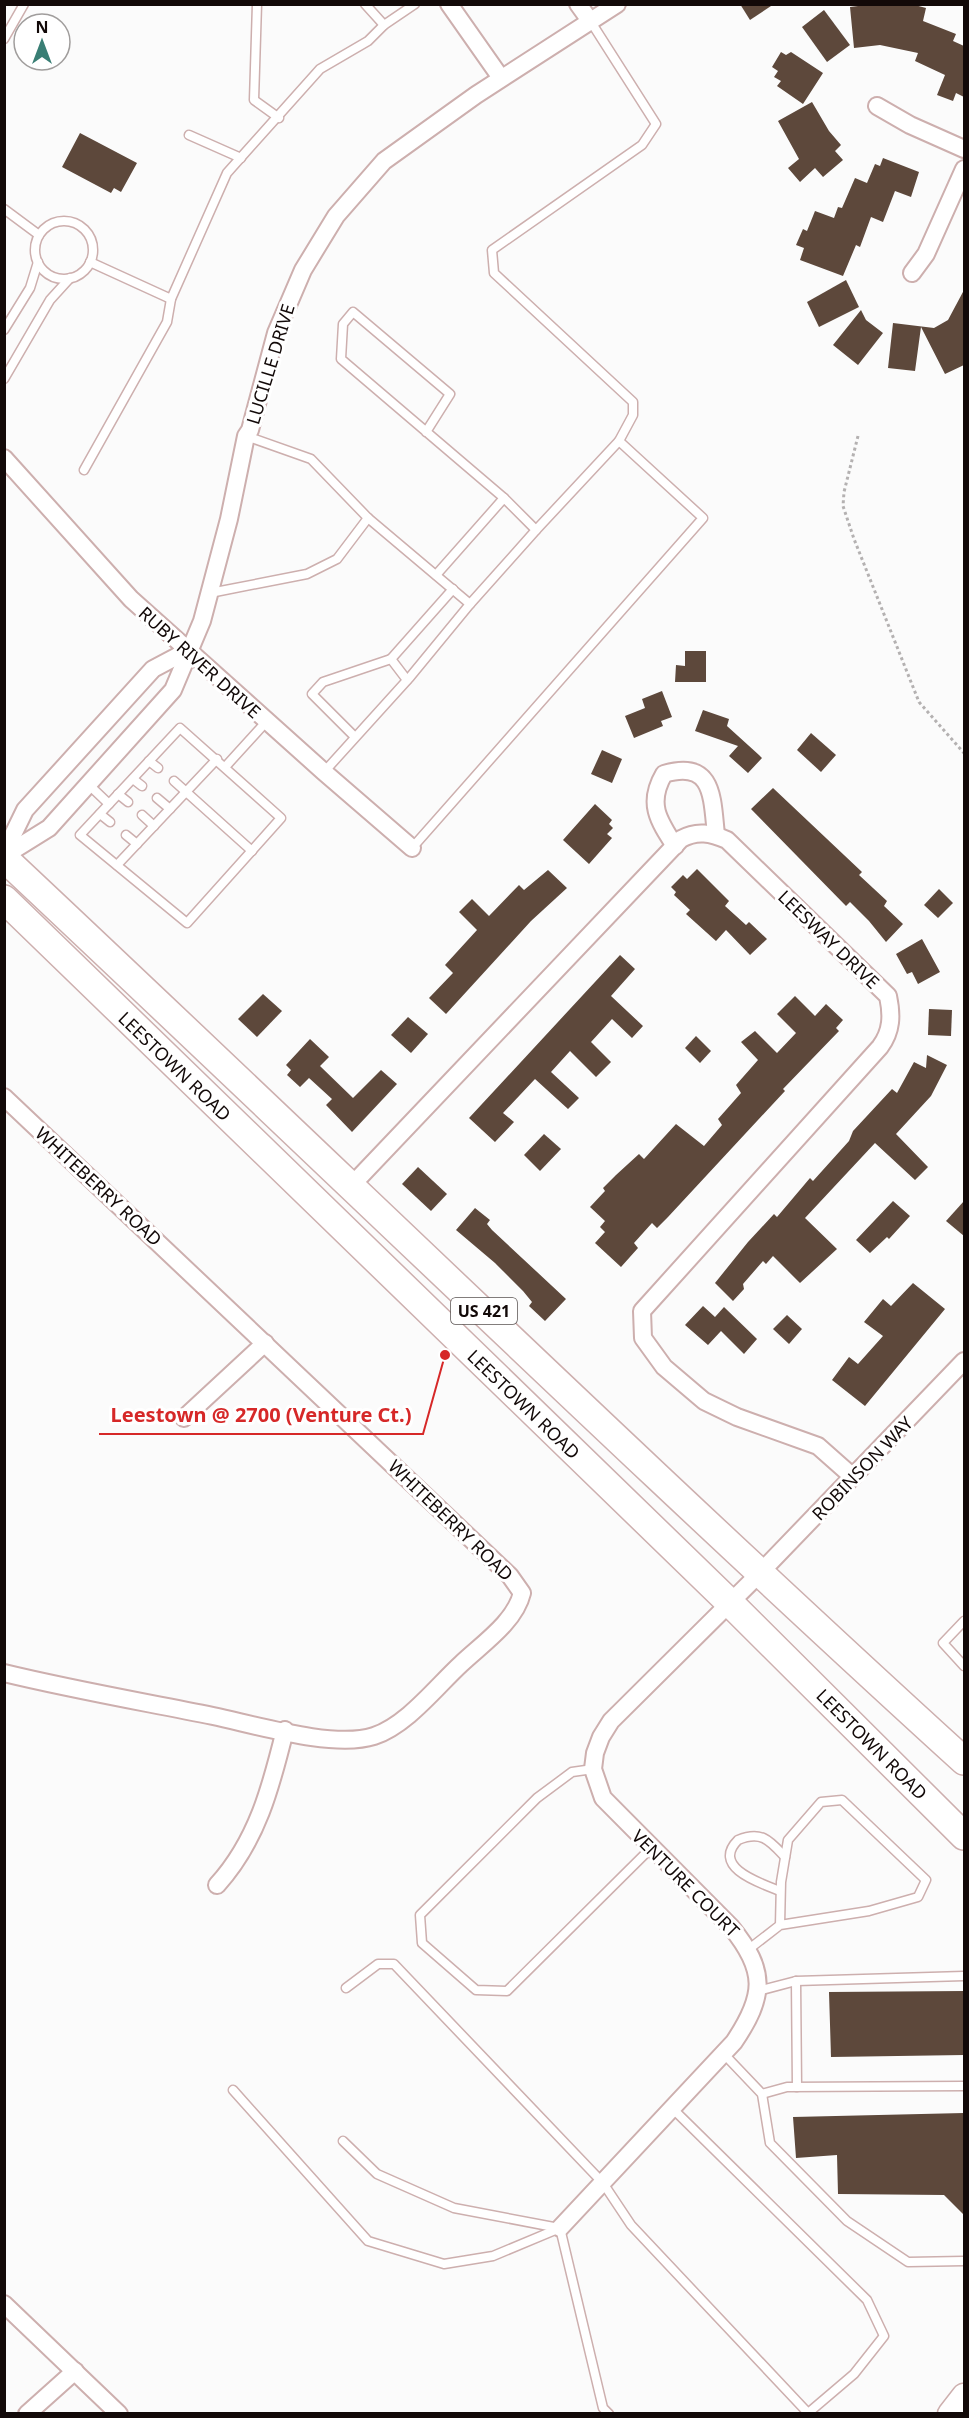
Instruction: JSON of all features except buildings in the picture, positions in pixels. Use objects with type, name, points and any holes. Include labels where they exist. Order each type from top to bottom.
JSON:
[{"type":"main road","name":"LEESTOWN ROAD","points":[[4,856],[759,1574],[964,1761]]},
{"type":"main road","name":"LEESTOWN ROAD","points":[[4,899],[730,1603],[964,1836]]},
{"type":"main road","points":[[183,1074],[203,1077],[252,1116],[321,1181],[340,1186],[352,1185]]},
{"type":"street","points":[[449,4],[501,78]]},
{"type":"street","points":[[578,4],[591,22]]},
{"type":"street","name":"LUCILLE DRIVE","points":[[4,856],[49,828],[172,690],[202,621],[246,436],[250,430],[276,333],[303,270],[336,216],[384,161],[501,78],[617,4]]},
{"type":"street","points":[[877,106],[910,125],[964,149]]},
{"type":"street","points":[[912,273],[926,254],[964,170]]},
{"type":"street","name":"RUBY RIVER DRIVE","points":[[4,458],[131,599],[266,722],[412,848]]},
{"type":"street","points":[[4,856],[25,810],[153,669],[187,651]]},
{"type":"street","points":[[352,1185],[675,846],[681,839],[696,833],[716,835],[708,784],[697,773],[682,769],[664,774],[655,789],[655,806],[662,826],[675,846]]},
{"type":"street","name":"LEESWAY DRIVE","points":[[716,835],[727,840],[888,996],[892,1011],[890,1029],[880,1047],[642,1311],[643,1338],[664,1367],[704,1401],[737,1417],[818,1446],[853,1477]]},
{"type":"street","name":"WHITEBERRY ROAD","points":[[4,1097],[510,1575],[522,1593],[519,1605],[503,1624],[390,1728],[360,1740],[334,1740],[4,1673]]},
{"type":"street","points":[[184,1418],[265,1343]]},
{"type":"street","name":"ROBINSON WAY","points":[[759,1574],[964,1361]]},
{"type":"street","points":[[593,1769],[595,1753],[601,1737],[611,1721],[759,1574]]},
{"type":"street","points":[[217,1885],[231,1870],[251,1839],[265,1807],[285,1730]]},
{"type":"street","name":"VENTURE COURT","points":[[560,2228],[723,2053],[751,2016],[758,1991],[756,1967],[749,1949],[732,1927],[603,1798],[593,1769]]},
{"type":"street","points":[[4,2304],[119,2414]]},
{"type":"street","points":[[27,2414],[75,2371]]},
{"type":"street","points":[[950,2414],[964,2396]]},
{"type":"lane","points":[[4,39],[24,4]]},
{"type":"lane","points":[[257,4],[254,100],[279,118]]},
{"type":"lane","points":[[365,4],[384,25]]},
{"type":"lane","points":[[84,470],[167,322],[171,299],[227,173],[279,118],[320,69],[368,41],[384,25],[415,4]]},
{"type":"lane","points":[[324,772],[354,736],[407,680],[470,604],[619,441],[633,415],[633,402],[494,273],[492,250],[642,146],[656,124],[591,22]]},
{"type":"lane","points":[[189,135],[241,158]]},
{"type":"lane","points":[[4,209],[39,235]]},
{"type":"lane","points":[[4,330],[30,288],[38,262],[36,244],[39,235],[46,228],[64,221],[82,227],[92,243],[90,262],[78,275],[70,278],[51,276],[38,262]]},
{"type":"lane","points":[[90,262],[171,299]]},
{"type":"lane","points":[[4,379],[50,300],[70,278]]},
{"type":"lane","points":[[426,432],[450,394],[353,312],[344,324],[341,359],[426,432],[504,498],[536,530]]},
{"type":"lane","points":[[246,436],[310,459],[368,518],[470,604]]},
{"type":"lane","points":[[412,848],[703,518],[619,441]]},
{"type":"lane","points":[[436,575],[504,498]]},
{"type":"lane","points":[[210,593],[307,574],[337,559],[368,518]]},
{"type":"lane","points":[[354,736],[312,694],[323,682],[391,658],[453,590]]},
{"type":"lane","points":[[391,658],[407,680]]},
{"type":"lane","points":[[226,766],[266,722]]},
{"type":"lane","points":[[180,728],[226,766],[281,818],[186,923],[80,835],[180,728]]},
{"type":"lane","points":[[117,865],[217,759]]},
{"type":"lane","points":[[149,761],[158,768]]},
{"type":"lane","points":[[133,779],[142,786]]},
{"type":"lane","points":[[174,781],[252,851]]},
{"type":"lane","points":[[88,784],[109,804]]},
{"type":"lane","points":[[118,794],[128,802]]},
{"type":"lane","points":[[157,798],[170,809]]},
{"type":"lane","points":[[100,814],[110,822]]},
{"type":"lane","points":[[142,815],[154,825]]},
{"type":"lane","points":[[126,835],[137,844]]},
{"type":"lane","points":[[964,1621],[943,1643],[964,1666]]},
{"type":"lane","points":[[593,1769],[572,1772],[537,1798],[420,1915],[422,1943],[476,1990],[507,1991],[651,1848]]},
{"type":"lane","points":[[749,1949],[780,1925],[869,1911],[918,1897],[926,1880],[842,1800],[821,1802],[788,1840],[780,1891],[780,1925]]},
{"type":"lane","points":[[780,1891],[739,1874],[733,1863],[732,1853],[738,1840],[756,1835],[771,1841],[785,1857]]},
{"type":"lane","points":[[346,1988],[378,1964],[394,1964],[603,2183],[631,2225],[808,2413],[854,2374],[884,2336],[867,2300],[672,2108]]},
{"type":"lane","points":[[758,1991],[796,1981],[964,1976]]},
{"type":"lane","points":[[796,1981],[797,2087]]},
{"type":"lane","points":[[723,2053],[762,2094],[770,2143],[847,2221],[909,2262],[964,2261]]},
{"type":"lane","points":[[762,2094],[787,2087],[964,2086]]},
{"type":"lane","points":[[233,2090],[368,2241],[444,2264],[493,2256],[560,2228]]},
{"type":"lane","points":[[342,2141],[377,2174],[454,2208],[560,2228]]},
{"type":"lane","points":[[560,2228],[603,2408],[609,2414]]},
{"type":"path","points":[[858,436],[847,472],[844,499],[854,539],[919,702],[964,753]]},
{"type":"place","name":"Leestown @ 2700 (Venture Ct.)","points":[[445,1355]]}]
